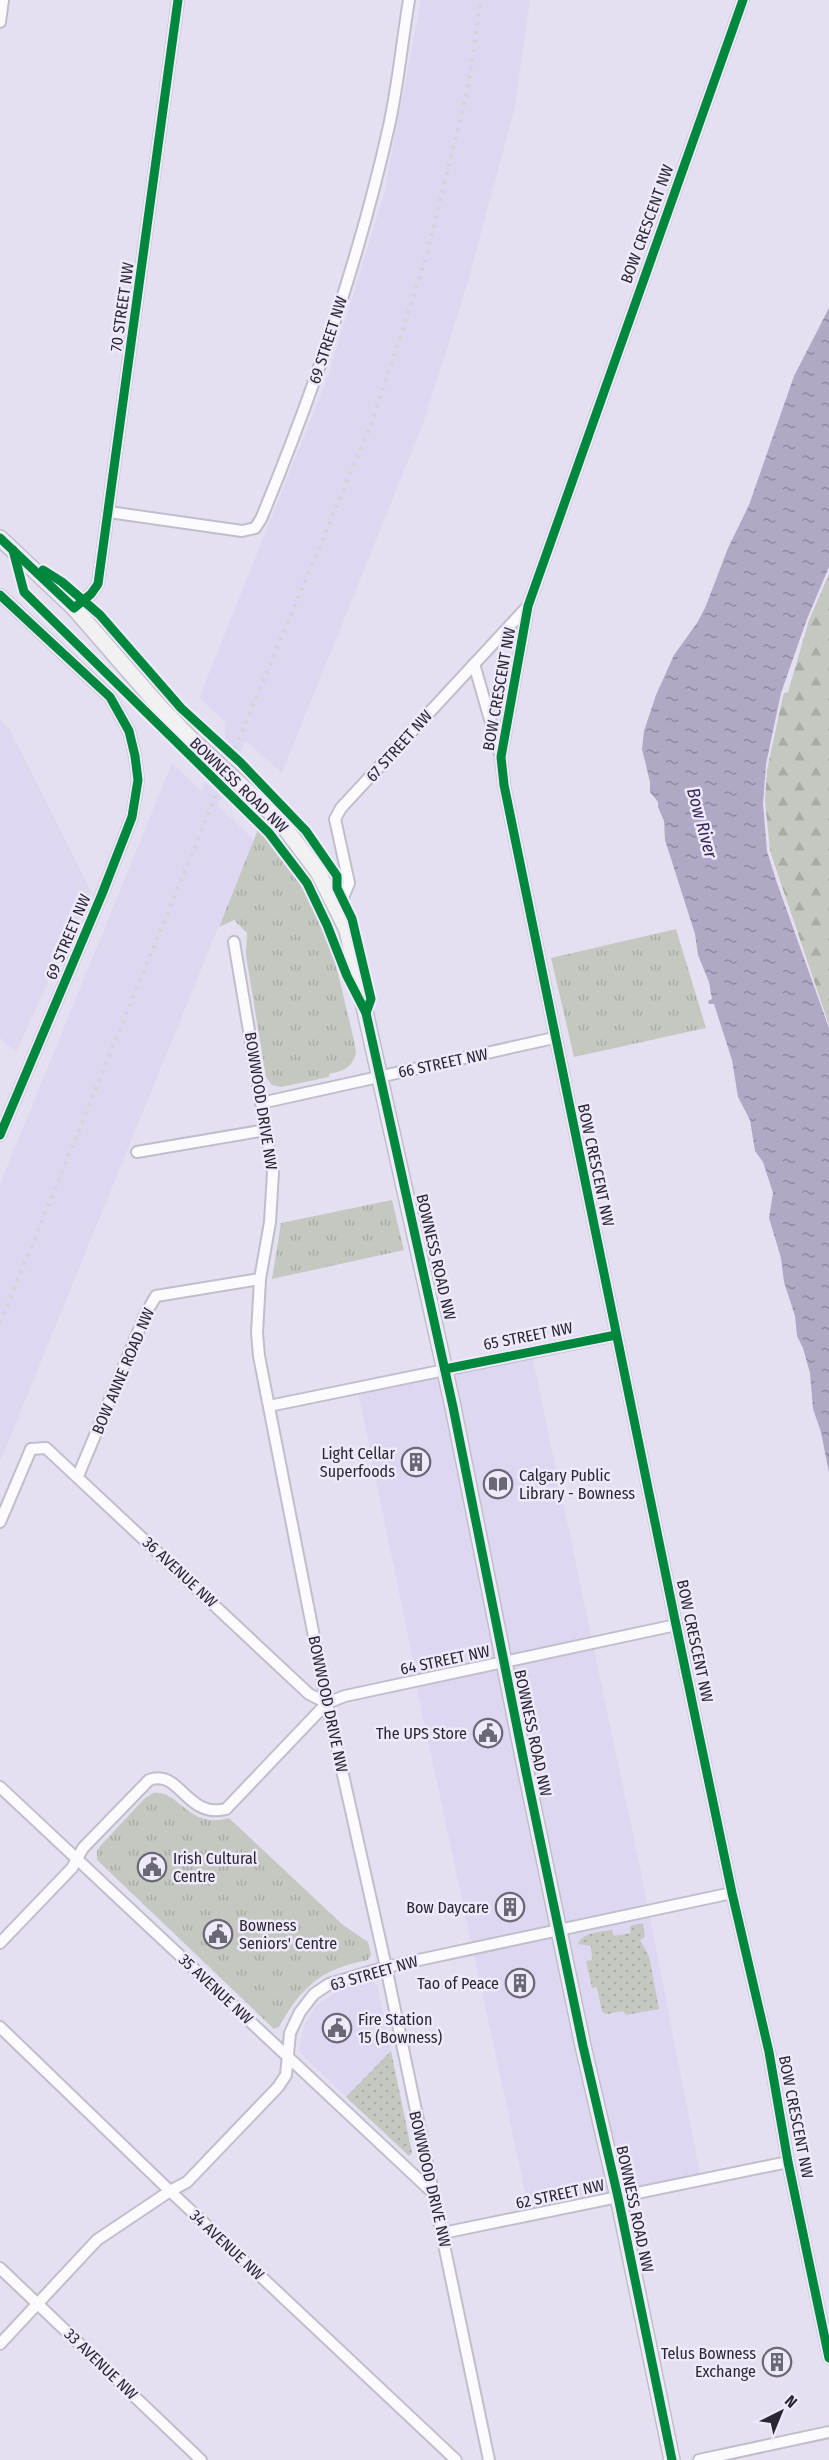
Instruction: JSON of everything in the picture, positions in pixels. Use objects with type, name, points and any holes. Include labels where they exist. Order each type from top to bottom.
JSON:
[{"type":"street","points":[[0,22],[3,0]]},
{"type":"street","name":"70 STREET NW","points":[[74,608],[91,594],[98,584],[178,0]]},
{"type":"street","name":"69 STREET NW","points":[[109,512],[242,531],[255,528],[261,519],[319,371],[359,243],[389,124],[409,0]]},
{"type":"street","name":"BOW CRESCENT NW","points":[[743,0],[528,606],[501,757],[504,785],[554,1038],[732,1893],[769,2052],[788,2162],[829,2358]]},
{"type":"street","name":"BOWNESS ROAD NW","points":[[0,538],[74,608],[160,707],[279,820],[318,872],[346,930],[381,1077],[445,1369],[503,1662],[672,2460]]},
{"type":"street","name":"69 STREET NW","points":[[0,595],[110,697],[124,718],[132,743],[138,780],[132,817],[93,918],[0,1135]]},
{"type":"street","name":"67 STREET NW","points":[[338,910],[348,883],[336,819],[338,813],[528,606]]},
{"type":"street","points":[[474,664],[501,757]]},
{"type":"street","name":"BOWWOOD DRIVE NW","points":[[234,942],[273,1183],[270,1222],[260,1279],[257,1333],[269,1406],[327,1703],[386,1967],[431,2191],[443,2233],[489,2460]]},
{"type":"street","name":"66 STREET NW","points":[[261,1103],[554,1038]]},
{"type":"street","points":[[137,1152],[266,1130]]},
{"type":"street","name":"BOW ANNE ROAD NW","points":[[78,1476],[146,1313],[156,1296],[260,1279]]},
{"type":"street","name":"65 STREET NW","points":[[269,1406],[616,1335]]},
{"type":"street","name":"36 AVENUE NW","points":[[0,1522],[31,1449],[46,1448],[309,1694],[327,1703]]},
{"type":"street","name":"64 STREET NW","points":[[0,1943],[72,1868],[83,1848],[144,1783],[153,1779],[168,1780],[201,1808],[213,1811],[226,1809],[327,1703],[345,1696],[676,1625]]},
{"type":"street","name":"35 AVENUE NW","points":[[0,1787],[431,2191]]},
{"type":"street","name":"63 STREET NW","points":[[0,2344],[97,2240],[187,2182],[278,2087],[286,2075],[290,2033],[300,2012],[314,1994],[329,1983],[386,1967],[732,1893]]},
{"type":"street","name":"34 AVENUE NW","points":[[0,2027],[170,2191],[456,2460]]},
{"type":"street","name":"62 STREET NW","points":[[443,2233],[788,2162]]},
{"type":"street","name":"33 AVENUE NW","points":[[0,2268],[201,2460]]},
{"type":"street","points":[[699,2460],[829,2432]]},
{"type":"shaded area","points":[[421,0],[530,0],[515,107],[468,282],[423,424],[282,773],[246,741],[240,753],[225,740],[225,722],[199,698],[328,376],[384,194]]},
{"type":"shaded area","points":[[0,719],[10,730],[91,891],[16,1052],[0,1038]]},
{"type":"shaded area","points":[[172,763],[202,791],[205,782],[222,797],[218,806],[254,840],[0,1462],[0,1184]]},
{"type":"shaded area","points":[[531,1350],[643,1881],[701,2179],[530,2215],[417,1690],[357,1387]]},
{"type":"shaded area","points":[[369,1981],[377,1984],[378,1988],[412,2153],[409,2156],[303,2056],[299,2049],[304,2025],[316,2006],[338,1990]]},
{"type":"green space","points":[[829,574],[829,1025],[770,851],[765,801],[767,770],[782,700],[784,693],[788,692],[809,620]]},
{"type":"green space","points":[[259,827],[291,867],[315,909],[339,978],[356,1053],[349,1065],[343,1070],[329,1074],[329,1077],[281,1087],[272,1085],[266,1077],[246,956],[247,933],[234,920],[219,927]]},
{"type":"green space","points":[[676,929],[706,1028],[574,1057],[551,958]]},
{"type":"green space","points":[[392,1200],[404,1250],[272,1279],[281,1223]]},
{"type":"green space","points":[[153,1793],[162,1793],[170,1797],[203,1819],[229,1818],[343,1925],[368,1942],[371,1954],[368,1960],[338,1968],[314,1982],[296,2000],[279,2027],[274,2029],[97,1860],[97,1851],[101,1845],[144,1799]]},
{"type":"green space","points":[[643,1923],[645,1937],[640,1940],[649,1956],[659,2009],[626,2015],[623,2011],[608,2014],[602,2012],[597,1987],[592,1988],[586,1961],[592,1960],[591,1946],[578,1944],[584,1937],[597,1932],[612,1930],[614,1936],[631,1933],[630,1926]]},
{"type":"green space","points":[[391,2051],[412,2153],[409,2156],[346,2097]]},
{"type":"water","name":"Bow River","points":[[829,308],[829,567],[807,619],[781,693],[766,764],[763,804],[767,851],[829,1028],[829,1473],[821,1432],[813,1409],[810,1373],[797,1336],[795,1316],[784,1282],[781,1258],[769,1218],[773,1193],[763,1162],[755,1151],[750,1120],[738,1097],[732,1060],[714,1004],[709,1004],[708,1001],[712,999],[709,982],[698,955],[695,934],[665,840],[664,821],[658,802],[650,792],[650,782],[642,749],[644,731],[656,695],[674,655],[705,608],[728,548],[749,505],[794,376]]},
{"type":"railway","points":[[0,1323],[238,741],[372,422],[426,258],[468,87],[481,0]]},
{"type":"cycle path","points":[[0,538],[74,608],[91,594],[98,584],[178,0]]},
{"type":"cycle path","points":[[743,0],[528,606],[501,757],[504,785],[676,1625],[732,1893],[769,2052],[788,2162],[829,2358]]},
{"type":"cycle path","points":[[13,550],[24,592],[269,833],[307,883],[347,976],[366,1013],[453,1407],[526,1772],[672,2460]]},
{"type":"cycle path","points":[[43,570],[62,582],[100,615],[181,708],[240,762],[306,831],[337,876],[337,888],[352,919],[371,999],[366,1013]]},
{"type":"cycle path","points":[[0,595],[110,697],[129,731],[138,780],[132,817],[102,894],[0,1135]]},
{"type":"cycle path","points":[[445,1369],[616,1335]]},
{"type":"place","name":"Light Cellar Superfoods","points":[[416,1462]]},
{"type":"place","name":"Calgary Public Library - Bowness","points":[[498,1484]]},
{"type":"place","name":"The UPS Store","points":[[488,1733]]},
{"type":"place","name":"Irish Cultural Centre","points":[[152,1867]]},
{"type":"place","name":"Bow Daycare","points":[[510,1907]]},
{"type":"place","name":"Bowness Seniors' Centre","points":[[218,1934]]},
{"type":"place","name":"Tao of Peace","points":[[520,1983]]},
{"type":"place","name":"Fire Station 15 (Bowness)","points":[[337,2028]]},
{"type":"place","name":"Telus Bowness Exchange","points":[[777,2362]]}]
